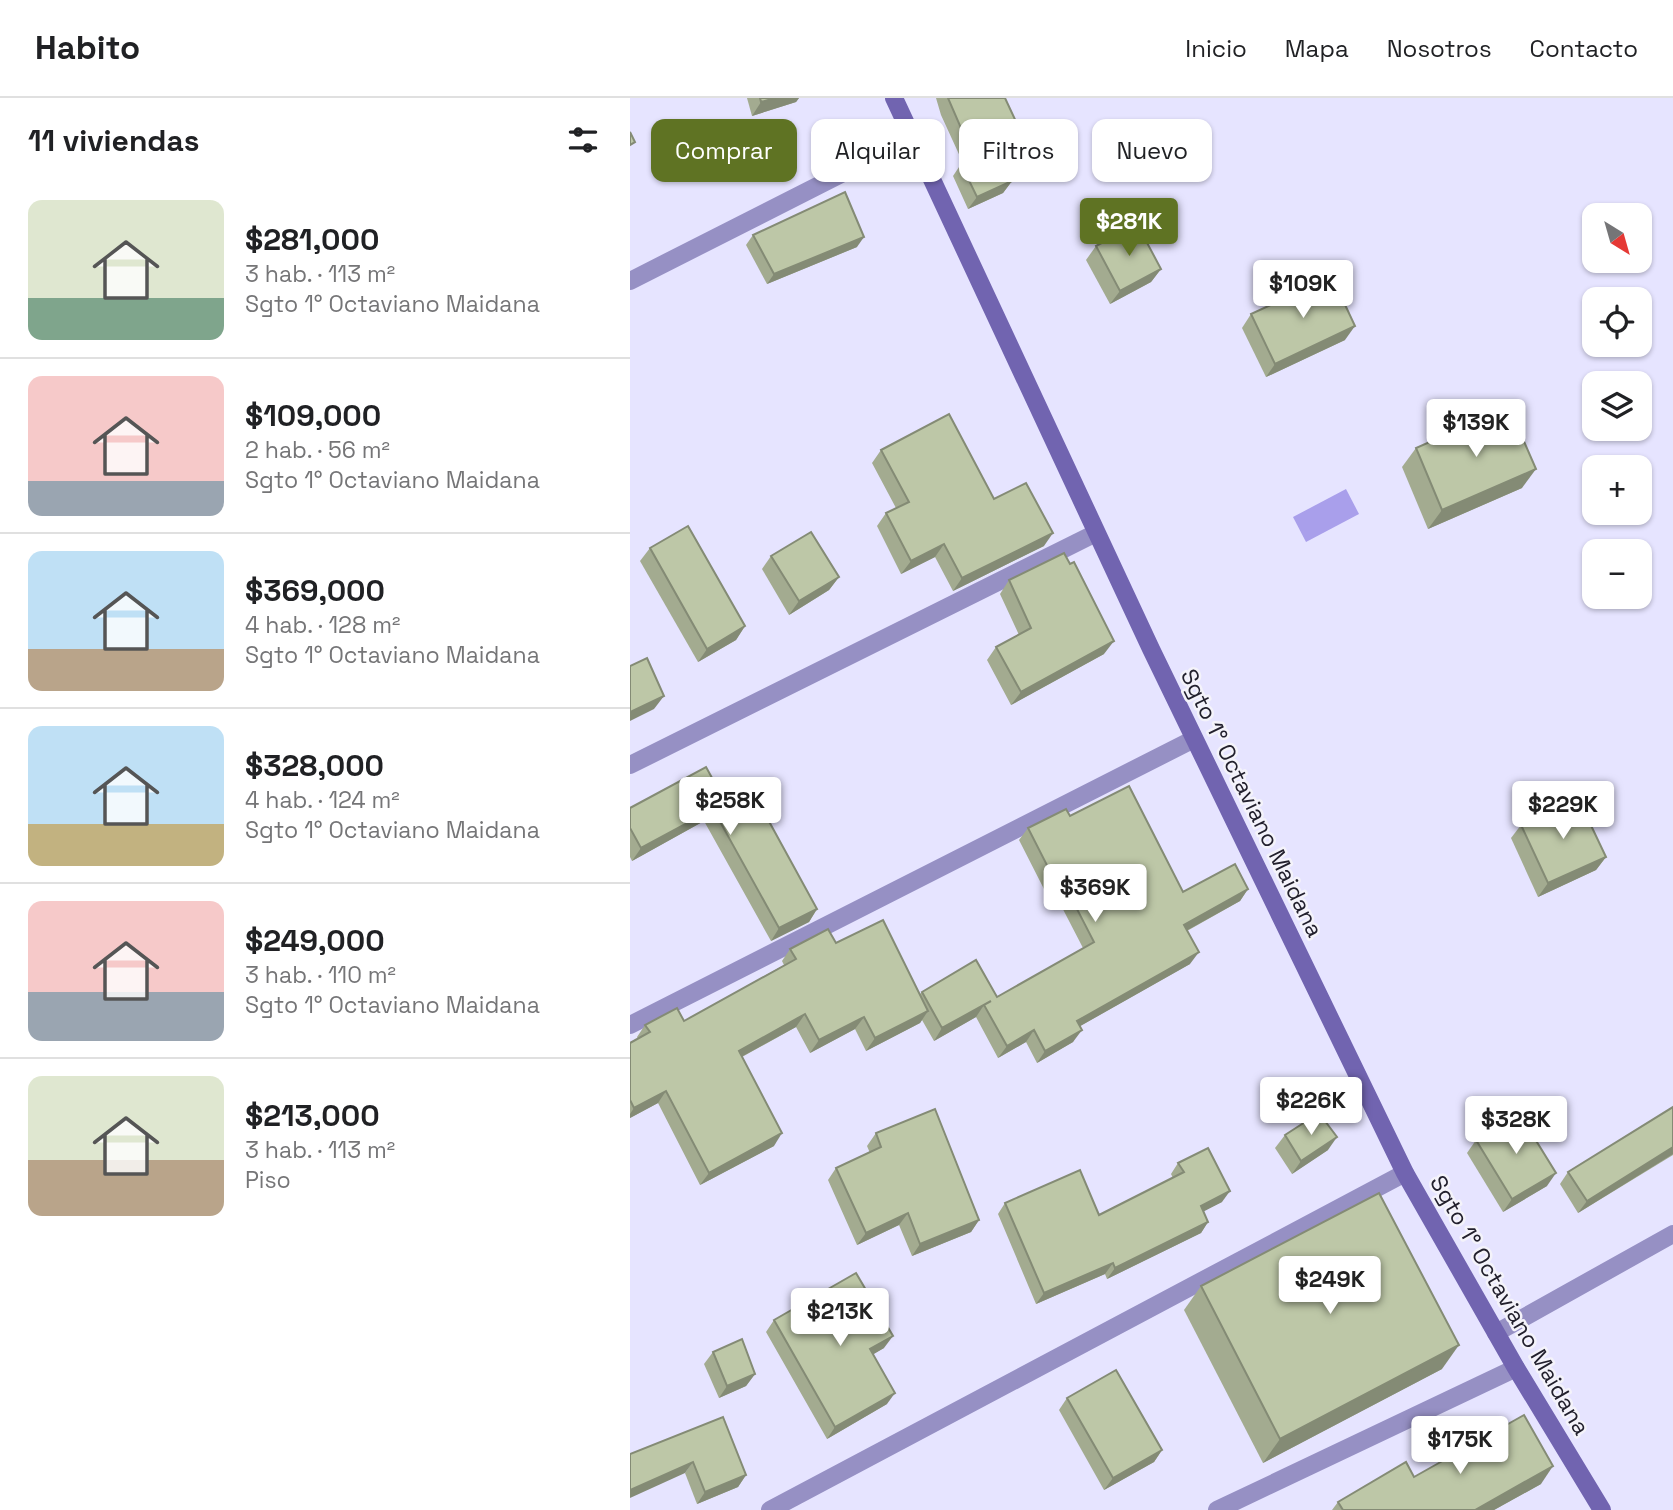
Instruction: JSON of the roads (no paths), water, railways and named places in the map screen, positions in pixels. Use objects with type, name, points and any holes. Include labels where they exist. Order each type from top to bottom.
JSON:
[{"type":"main road","name":"Sgto 1° Octaviano Maidana","points":[[894,98],[903,119]]},
{"type":"main road","name":"Sgto 1° Octaviano Maidana","points":[[932,182],[1194,739],[1405,1173],[1516,1368],[1602,1510]]},
{"type":"street","points":[[630,281],[825,182]]},
{"type":"street","points":[[630,765],[1096,533]]},
{"type":"street","points":[[630,1025],[1194,739]]},
{"type":"street","points":[[770,1510],[791,1506],[1405,1173]]},
{"type":"street","points":[[1496,1333],[1673,1234]]},
{"type":"street","points":[[1217,1510],[1516,1368]]}]
